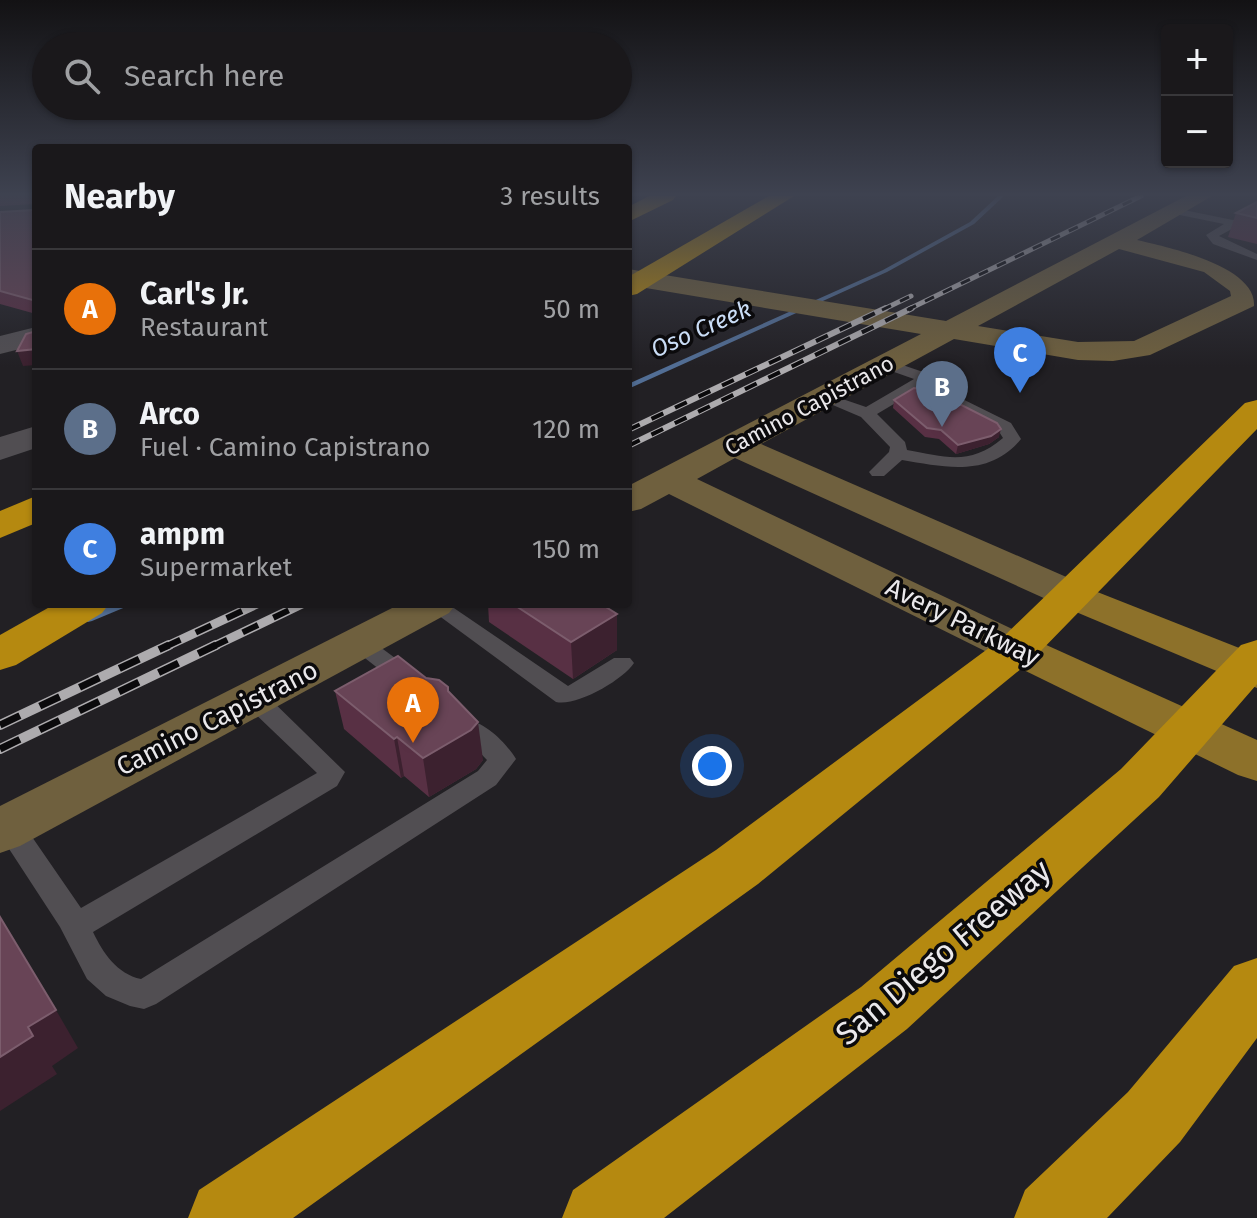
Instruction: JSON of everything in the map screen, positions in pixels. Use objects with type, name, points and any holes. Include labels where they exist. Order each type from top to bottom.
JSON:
[{"type":"highway","points":[[632,286],[688,253]]},
{"type":"highway","points":[[227,1218],[737,867],[1017,649],[1257,410]]},
{"type":"highway","points":[[0,526],[32,510]]},
{"type":"highway","points":[[0,655],[80,608]]},
{"type":"highway","name":"San Diego Freeway","points":[[601,1218],[884,1008],[1140,783],[1257,655]]},
{"type":"highway","points":[[1053,1218],[1154,1117],[1257,987]]},
{"type":"main road","name":"Camino Capistrano","points":[[632,499],[1097,253]]},
{"type":"main road","points":[[632,278],[1044,346],[1113,352],[1140,349],[1245,300],[1242,288],[1213,267],[1159,253]]},
{"type":"main road","points":[[734,445],[1072,595],[1257,673]]},
{"type":"main road","name":"Avery Parkway","points":[[669,480],[1257,762]]},
{"type":"main road","name":"Camino Capistrano","points":[[4,828],[426,608]]},
{"type":"street","points":[[0,345],[32,337]]},
{"type":"street","points":[[0,449],[32,437]]},
{"type":"lane","points":[[1244,253],[1254,257]]},
{"type":"lane","points":[[867,413],[927,378],[885,364]]},
{"type":"lane","points":[[898,454],[978,464],[1012,439],[1005,427],[919,383]]},
{"type":"lane","points":[[822,397],[867,413],[899,446],[898,454],[878,472]]},
{"type":"lane","points":[[440,608],[559,694],[572,695],[622,663]]},
{"type":"lane","points":[[360,643],[431,697]]},
{"type":"lane","points":[[73,921],[82,923],[328,779],[332,772],[254,698]]},
{"type":"lane","points":[[4,828],[73,921],[89,959],[121,991],[144,994],[487,778],[503,759],[468,727]]},
{"type":"building","points":[[0,253],[32,253],[32,300],[0,291]]},
{"type":"building","points":[[32,332],[32,349],[17,351],[26,334]]},
{"type":"building","points":[[914,388],[932,390],[997,423],[1001,429],[991,436],[958,445],[941,430],[927,428],[894,400]]},
{"type":"building","points":[[519,608],[607,608],[617,614],[571,642]]},
{"type":"building","points":[[398,656],[426,678],[439,680],[448,687],[448,691],[478,722],[471,730],[423,758],[397,737],[394,739],[335,691]]},
{"type":"building","points":[[0,917],[56,1010],[28,1027],[33,1036],[0,1057]]},
{"type":"waterway","name":"Oso Creek","points":[[632,385],[885,271],[918,253]]},
{"type":"waterway","name":"Oso Creek","points":[[88,619],[114,608]]},
{"type":"railway","points":[[907,310],[1024,253]]},
{"type":"railway","points":[[882,310],[911,296]]},
{"type":"railway","points":[[632,428],[886,308]]},
{"type":"railway","points":[[632,444],[912,308]]},
{"type":"railway","points":[[165,647],[248,608]]},
{"type":"railway","points":[[212,647],[294,608]]},
{"type":"railway","points":[[0,725],[169,645]]},
{"type":"railway","points":[[0,749],[216,645]]},
{"type":"place","name":"ampm","points":[[1020,393]]},
{"type":"place","name":"Arco","points":[[942,427]]},
{"type":"place","name":"Carl's Jr.","points":[[413,743]]}]
